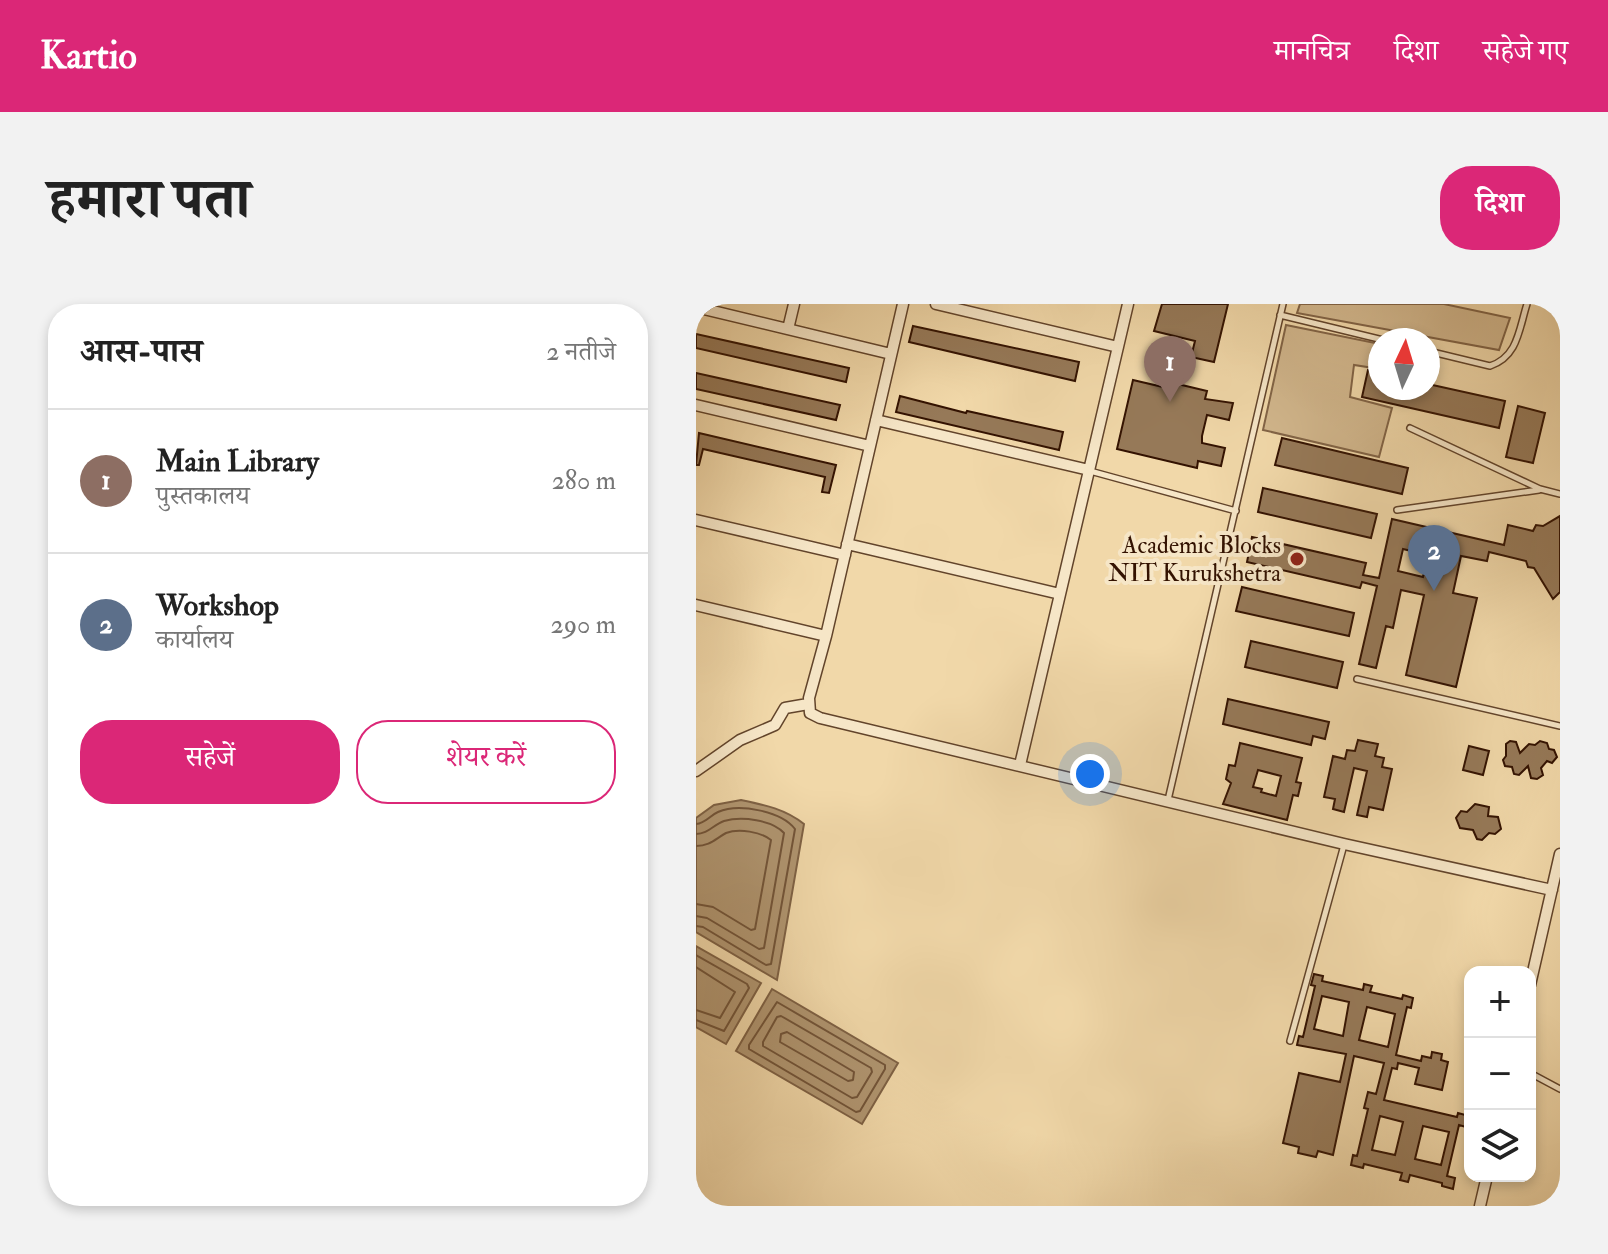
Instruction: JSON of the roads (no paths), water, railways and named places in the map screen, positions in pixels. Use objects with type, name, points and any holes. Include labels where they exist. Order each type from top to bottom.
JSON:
[{"type":"street","points":[[788,329],[794,304]]},
{"type":"street","points":[[903,304],[808,704],[810,713],[820,718],[1344,844],[1556,891]]},
{"type":"street","points":[[936,304],[1118,347]]},
{"type":"street","points":[[1020,765],[1128,304]]},
{"type":"street","points":[[696,307],[891,354]]},
{"type":"street","points":[[696,405],[870,446]]},
{"type":"street","points":[[876,420],[1089,470]]},
{"type":"street","points":[[696,520],[1060,594]]},
{"type":"street","points":[[696,605],[826,636]]},
{"type":"street","points":[[696,771],[730,746],[771,727],[788,707],[808,704]]},
{"type":"street","points":[[1535,966],[1556,891],[1560,854]]},
{"type":"street","points":[[1480,1206],[1486,1182]]},
{"type":"lane","points":[[1168,800],[1283,304]]},
{"type":"lane","points":[[1440,354],[1490,366],[1508,358],[1527,304]]},
{"type":"lane","points":[[1280,315],[1368,336]]},
{"type":"lane","points":[[1410,428],[1540,489],[1560,494]]},
{"type":"lane","points":[[1089,470],[1236,511]]},
{"type":"lane","points":[[1397,510],[1540,489]]},
{"type":"lane","points":[[1357,679],[1560,726]]},
{"type":"lane","points":[[1290,1041],[1344,844]]},
{"type":"lane","points":[[1536,1076],[1560,1089]]},
{"type":"water","points":[[741,800],[782,811],[804,824],[777,980],[696,932],[696,818],[714,805]]},
{"type":"water","points":[[696,946],[761,983],[726,1044],[696,1027]]},
{"type":"water","points":[[772,989],[898,1063],[862,1124],[736,1051]]},
{"type":"place","name":"Main Library","points":[[1170,402]]},
{"type":"place","name":"Academic Blocks NIT Kurukshetra","points":[[1297,559]]},
{"type":"place","name":"Workshop","points":[[1434,591]]}]
